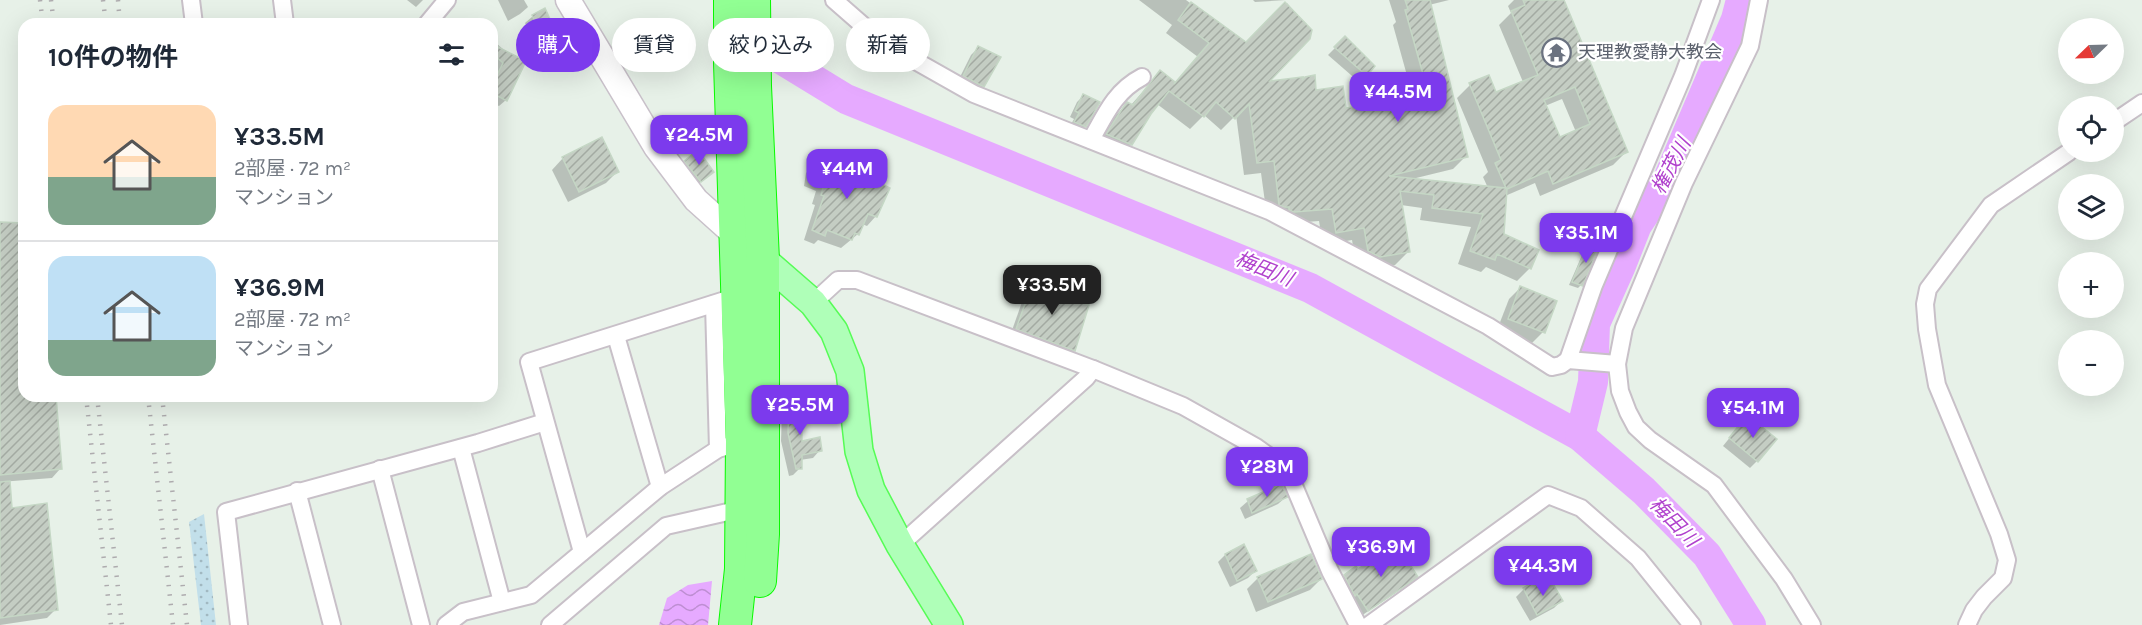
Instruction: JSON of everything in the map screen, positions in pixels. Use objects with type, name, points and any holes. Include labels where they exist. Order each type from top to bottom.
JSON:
[{"type":"highway","points":[[729,0],[735,235],[726,300],[730,446],[741,509],[741,569],[735,625]]},
{"type":"highway","points":[[754,0],[763,260],[763,534],[756,625]]},
{"type":"main road","points":[[735,235],[813,303],[834,331],[846,358],[853,386],[857,436],[864,471],[877,505],[950,625]]},
{"type":"street","points":[[191,0],[193,18]]},
{"type":"street","points":[[282,0],[284,18]]},
{"type":"street","points":[[432,18],[447,0]]},
{"type":"street","points":[[568,0],[656,147],[696,200],[735,235]]},
{"type":"street","points":[[834,0],[882,42],[974,94],[1269,211],[1488,326],[1551,367],[1570,360],[1613,363]]},
{"type":"street","points":[[1570,360],[1594,285],[1683,76],[1711,0]]},
{"type":"street","points":[[1759,0],[1750,46],[1684,183],[1624,328],[1613,363],[1620,391],[1636,427],[1650,440],[1714,485],[1784,579],[1812,625]]},
{"type":"street","points":[[1091,140],[1126,85],[1142,77]]},
{"type":"street","points":[[2124,115],[2142,103]]},
{"type":"street","points":[[1967,625],[1979,604],[2003,578],[2007,560],[1991,513],[1937,384],[1925,304],[1928,289],[1991,205],[2058,159]]},
{"type":"street","points":[[813,303],[838,280],[857,280],[1093,369],[1184,406],[1256,447],[1277,462],[1292,481],[1330,571],[1358,625]]},
{"type":"street","points":[[582,552],[529,362],[726,300]]},
{"type":"street","points":[[616,336],[660,487]]},
{"type":"street","points":[[900,545],[967,487],[1093,369]]},
{"type":"street","points":[[239,625],[226,512],[461,448],[545,422]]},
{"type":"street","points":[[446,625],[463,612],[531,595],[660,487],[730,446]]},
{"type":"street","points":[[461,448],[501,603]]},
{"type":"street","points":[[380,469],[422,625]]},
{"type":"street","points":[[297,491],[332,625]]},
{"type":"street","points":[[1369,625],[1548,495],[1581,508],[1638,558],[1692,625]]},
{"type":"street","points":[[550,625],[666,526],[741,509]]},
{"type":"shaded area","points":[[204,514],[216,625],[201,625],[189,522]]},
{"type":"water","points":[[712,581],[708,625],[659,625],[667,598],[688,585]]},
{"type":"building","points":[[1405,0],[1430,0],[1468,157],[1389,176],[1506,188],[1495,163],[1501,160],[1469,83],[1489,75],[1496,92],[1538,75],[1511,11],[1525,5],[1523,0],[1564,0],[1628,152],[1553,184],[1548,171],[1507,189],[1504,234],[1539,250],[1531,269],[1497,254],[1495,260],[1470,251],[1483,214],[1432,208],[1434,195],[1400,191],[1410,252],[1380,257],[1368,251],[1364,228],[1336,233],[1332,209],[1294,212],[1289,210],[1289,207],[1279,205],[1274,161],[1257,163],[1249,104],[1235,119],[1216,102],[1204,117],[1169,91],[1151,114],[1132,145],[1106,134],[1126,103],[1133,105],[1160,70],[1175,82],[1174,84],[1209,43],[1178,20],[1191,2],[1246,42],[1285,2],[1312,30],[1310,39],[1270,81],[1303,77],[1302,80],[1315,75],[1316,90],[1343,86],[1346,108],[1373,104],[1371,86],[1390,83],[1392,92],[1426,85],[1405,10],[1408,9]],"holes":[[[1575,87],[1590,124],[1560,137],[1544,100]]]},
{"type":"building","points":[[545,8],[549,18],[533,18],[532,15]]},
{"type":"building","points":[[1345,36],[1375,66],[1367,76],[1334,47]]},
{"type":"building","points":[[978,46],[1001,57],[984,87],[963,76]]},
{"type":"building","points":[[498,47],[516,56],[516,72],[521,72],[507,101],[498,96],[498,73],[503,63],[498,58]]},
{"type":"building","points":[[1083,94],[1100,102],[1086,127],[1074,122],[1079,113],[1075,111]]},
{"type":"building","points":[[602,137],[619,172],[579,192],[562,157]]},
{"type":"building","points":[[698,150],[714,172],[701,182],[684,161]]},
{"type":"building","points":[[815,161],[828,166],[829,163],[859,176],[867,172],[876,181],[890,188],[877,217],[868,214],[859,235],[855,233],[852,240],[827,230],[825,236],[812,230],[824,196],[821,195],[825,181],[813,176]]},
{"type":"building","points":[[0,222],[18,223],[18,402],[56,402],[62,469],[0,475]]},
{"type":"building","points":[[1589,241],[1599,246],[1583,286],[1572,282]]},
{"type":"building","points":[[1035,276],[1050,281],[1047,291],[1089,305],[1075,351],[1016,329]]},
{"type":"building","points":[[1520,286],[1557,301],[1545,333],[1508,319]]},
{"type":"building","points":[[789,403],[801,403],[802,441],[820,437],[822,451],[802,455],[802,469],[796,469],[788,433]]},
{"type":"building","points":[[1747,415],[1777,439],[1758,462],[1729,438]]},
{"type":"building","points":[[10,481],[12,508],[47,503],[58,610],[0,618],[0,482]]},
{"type":"building","points":[[1281,484],[1288,497],[1252,513],[1247,499]]},
{"type":"building","points":[[1244,544],[1257,571],[1237,581],[1225,554]]},
{"type":"building","points":[[1392,548],[1398,556],[1403,553],[1418,577],[1368,611],[1357,594],[1355,596],[1344,575],[1356,566],[1358,569]]},
{"type":"building","points":[[1311,554],[1322,579],[1268,602],[1257,577]]},
{"type":"building","points":[[1536,581],[1540,588],[1552,582],[1563,601],[1537,615],[1523,588]]},
{"type":"waterway","name":"権茂川","points":[[1580,436],[1593,382],[1595,324],[1637,225],[1668,179],[1736,19],[1741,0]]},
{"type":"waterway","name":"梅田川","points":[[802,72],[846,99],[1310,288],[1580,436],[1644,491],[1707,555],[1751,625]]},
{"type":"railway","points":[[40,0],[42,18]]},
{"type":"railway","points":[[51,0],[53,18]]},
{"type":"railway","points":[[103,0],[105,18]]},
{"type":"railway","points":[[118,0],[120,18]]},
{"type":"railway","points":[[87,402],[111,625]]},
{"type":"railway","points":[[98,402],[122,625]]},
{"type":"railway","points":[[149,402],[173,625]]},
{"type":"railway","points":[[163,402],[187,625]]},
{"type":"place","name":"天理教愛静大教会","points":[[1557,52]]}]
